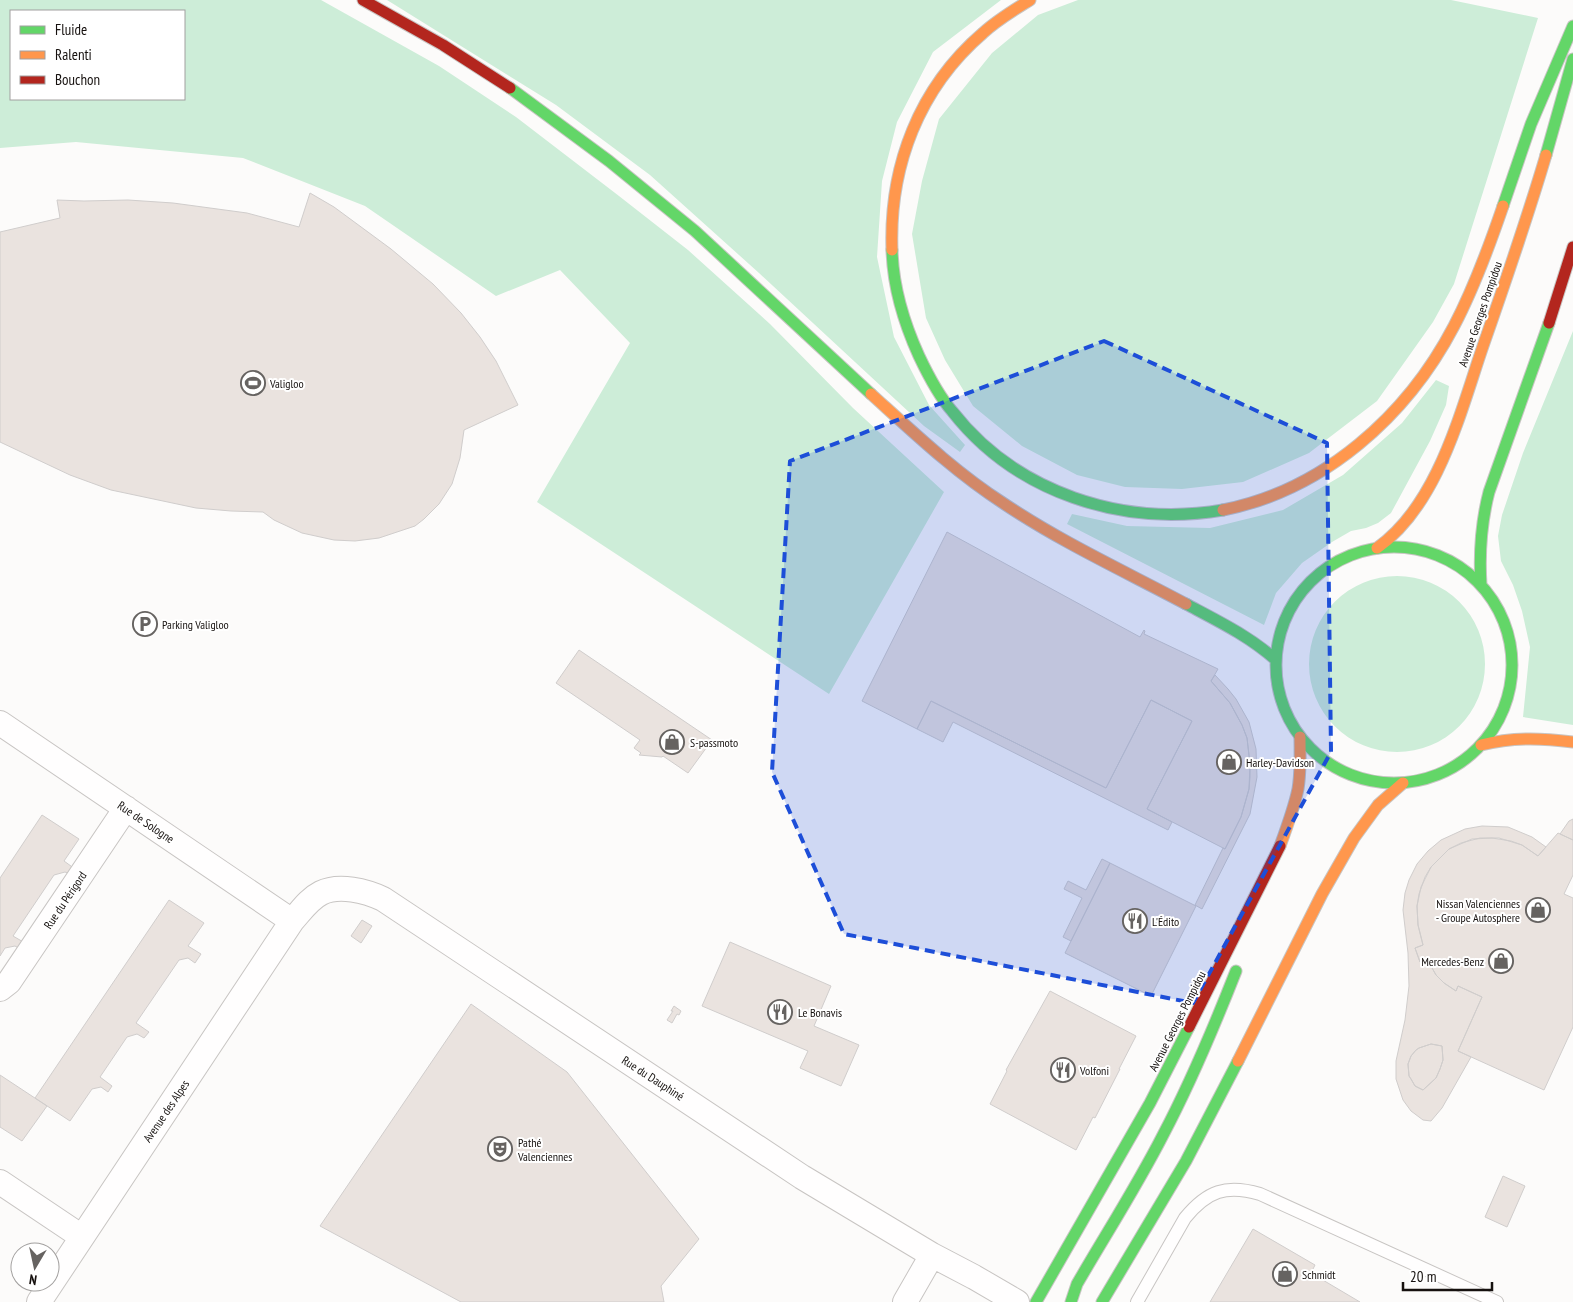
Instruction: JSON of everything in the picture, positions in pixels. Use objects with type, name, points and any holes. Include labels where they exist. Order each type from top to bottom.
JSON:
[{"type":"main road","points":[[363,0],[455,53],[520,94],[605,157],[728,260],[872,396],[954,467],[990,494],[1046,530],[1230,627],[1259,645],[1276,660]]},
{"type":"main road","points":[[1030,0],[992,25],[957,56],[921,108],[904,151],[893,202],[891,244],[895,286],[908,329],[926,372],[950,409],[978,440],[1010,467],[1046,488],[1076,500],[1113,510],[1180,515],[1224,510],[1268,498],[1293,487],[1336,463],[1402,403],[1426,371],[1459,319],[1483,263],[1531,125],[1573,26]]},
{"type":"main road","name":"Avenue Georges Pompidou","points":[[1377,548],[1394,536],[1416,507],[1456,424],[1523,232],[1572,64]]},
{"type":"main road","points":[[1481,585],[1479,545],[1489,492],[1540,351],[1573,248]]},
{"type":"main road","points":[[1400,547],[1434,554],[1459,567],[1481,585],[1494,603],[1504,623],[1510,644],[1512,666],[1510,687],[1504,708],[1494,728],[1481,745],[1464,760],[1445,772],[1424,779],[1402,783],[1371,781],[1340,770],[1314,752],[1289,719],[1281,700],[1276,680],[1279,638],[1286,617],[1296,598],[1310,581],[1327,568],[1346,557],[1377,548],[1400,547]]},
{"type":"main road","name":"Avenue Georges Pompidou","points":[[1036,1302],[1150,1103],[1280,847],[1294,806],[1298,786],[1300,736]]},
{"type":"main road","points":[[1481,745],[1517,738],[1573,742]]},
{"type":"main road","points":[[1102,1302],[1177,1177],[1211,1115],[1341,860],[1369,815],[1378,804],[1402,783]]},
{"type":"main road","points":[[1252,927],[1280,847]]},
{"type":"main road","points":[[1071,1302],[1077,1284],[1173,1117],[1218,1016],[1239,962]]},
{"type":"street","name":"Rue de Sologne","points":[[0,723],[292,921]]},
{"type":"street","name":"Rue du Périgord","points":[[0,989],[9,982],[126,808]]},
{"type":"street","name":"Rue du Dauphiné","points":[[292,921],[312,899],[322,892],[333,889],[363,892],[383,898],[802,1177],[932,1255],[1017,1302]]},
{"type":"street","name":"Avenue des Alpes","points":[[39,1302],[292,921]]},
{"type":"street","points":[[0,1182],[82,1237]]},
{"type":"street","points":[[905,1302],[932,1255]]},
{"type":"lane","points":[[1136,1302],[1185,1218],[1212,1194],[1235,1189],[1260,1194],[1497,1302]]},
{"type":"highlighted area","points":[[1104,341],[1327,443],[1331,752],[1193,1003],[844,934],[772,772],[790,461]]},
{"type":"green space","points":[[0,0],[321,0],[439,66],[516,117],[688,250],[770,324],[853,408],[944,492],[829,694],[537,502],[630,343],[560,270],[496,296],[365,206],[243,158],[76,142],[0,148]]},
{"type":"green space","points":[[387,0],[1001,0],[933,52],[897,122],[882,181],[877,257],[894,337],[929,405],[965,445],[960,452],[924,426],[650,175],[556,105]]},
{"type":"green space","points":[[1078,0],[1451,0],[1538,18],[1454,284],[1433,322],[1377,401],[1309,453],[1243,482],[1182,489],[1125,487],[1077,475],[1022,446],[973,406],[945,360],[926,318],[912,234],[922,181],[939,119],[992,53],[1038,15]]},
{"type":"green space","points":[[1573,331],[1573,725],[1523,717],[1530,647],[1522,611],[1513,585],[1501,561],[1498,536],[1502,515],[1523,453]]},
{"type":"green space","points":[[1436,380],[1449,386],[1446,405],[1430,441],[1391,513],[1378,523],[1351,531],[1302,563],[1276,593],[1264,625],[1067,524],[1072,514],[1127,526],[1210,528],[1283,510],[1343,475],[1402,423]]},
{"type":"green space","points":[[1397,576],[1431,583],[1453,596],[1465,608],[1478,630],[1485,664],[1478,698],[1465,720],[1453,732],[1431,745],[1397,752],[1363,745],[1341,732],[1329,720],[1316,698],[1309,664],[1316,630],[1329,608],[1341,596],[1363,583]]},
{"type":"building","name":"Valigloo","points":[[310,193],[334,207],[391,249],[433,284],[461,313],[480,337],[496,361],[518,405],[464,430],[460,458],[452,484],[439,504],[424,519],[415,526],[379,538],[355,541],[334,540],[302,533],[274,520],[263,512],[196,508],[111,490],[70,475],[0,442],[0,232],[60,218],[57,200],[128,200],[173,203],[247,213],[299,227]]},
{"type":"building","points":[[947,532],[1140,637],[1144,630],[1144,634],[1218,669],[1211,681],[1230,703],[1242,725],[1247,738],[1250,764],[1249,789],[1241,817],[1225,849],[1147,809],[1192,721],[1151,700],[1106,788],[931,701],[917,729],[862,701]]},
{"type":"building","points":[[579,650],[712,740],[688,773],[663,756],[639,755],[641,753],[634,748],[640,740],[556,683]]},
{"type":"building","points":[[1215,675],[1236,699],[1249,722],[1256,749],[1257,777],[1250,814],[1202,909],[1195,905],[1223,848],[1225,849],[1241,817],[1249,789],[1250,777],[1247,738],[1230,703],[1211,681]]},
{"type":"building","points":[[1151,700],[1192,721],[1147,809],[1172,822],[1168,830],[953,722],[943,742],[917,729],[931,701],[1106,788]]},
{"type":"building","points":[[42,815],[79,839],[64,861],[75,869],[70,874],[65,872],[54,875],[13,936],[25,943],[20,949],[15,946],[5,948],[0,956],[0,878]]},
{"type":"building","points":[[1573,819],[1573,840],[1560,834],[1569,821]]},
{"type":"building","points":[[1482,826],[1508,827],[1532,837],[1546,847],[1538,856],[1522,845],[1511,841],[1492,838],[1472,839],[1449,849],[1431,867],[1425,877],[1417,906],[1418,925],[1423,945],[1415,948],[1420,962],[1427,959],[1436,975],[1456,991],[1458,986],[1482,997],[1458,1051],[1471,1057],[1442,1108],[1431,1121],[1423,1120],[1411,1111],[1403,1100],[1396,1079],[1396,1061],[1405,1020],[1409,986],[1408,953],[1403,910],[1405,893],[1417,864],[1428,851],[1441,840],[1465,829]],"holes":[[[1431,1044],[1442,1046],[1443,1060],[1436,1078],[1423,1090],[1415,1086],[1409,1076],[1408,1064],[1411,1056],[1419,1048]]]},
{"type":"building","name":"Mercedes-Benz","points":[[1558,833],[1573,840],[1573,875],[1564,894],[1573,898],[1573,1027],[1544,1090],[1458,1051],[1482,997],[1458,986],[1456,991],[1436,975],[1427,959],[1420,962],[1415,948],[1423,945],[1418,925],[1417,906],[1421,887],[1431,867],[1449,849],[1461,843],[1480,838],[1499,838],[1522,845],[1538,856]]},
{"type":"building","points":[[1102,859],[1110,863],[1071,941],[1063,937],[1082,898],[1064,889],[1068,881],[1086,890]]},
{"type":"building","name":"L'Édito","points":[[1110,863],[1196,906],[1151,996],[1065,953]]},
{"type":"building","points":[[169,900],[204,923],[188,946],[201,954],[195,963],[188,958],[179,960],[136,1023],[149,1032],[144,1038],[137,1034],[127,1037],[100,1077],[112,1086],[108,1092],[101,1087],[92,1089],[70,1121],[35,1098]]},
{"type":"building","points":[[362,920],[372,926],[361,943],[351,936]]},
{"type":"building","points":[[730,942],[831,986],[814,1026],[859,1045],[841,1086],[800,1068],[808,1051],[702,1006]]},
{"type":"building","name":"Volfoni","points":[[1050,991],[1136,1036],[1095,1118],[1093,1117],[1076,1150],[990,1104],[1006,1070]]},
{"type":"building","name":"Pathé Valenciennes","points":[[471,1004],[567,1072],[699,1239],[661,1286],[664,1302],[461,1302],[320,1226]]},
{"type":"building","points":[[674,1006],[681,1011],[672,1023],[667,1020]]},
{"type":"building","points":[[1431,1044],[1442,1046],[1443,1060],[1436,1078],[1423,1090],[1415,1086],[1409,1076],[1408,1064],[1416,1050]]},
{"type":"building","points":[[0,1075],[47,1106],[22,1141],[0,1127]]},
{"type":"building","points":[[1503,1176],[1525,1186],[1507,1227],[1485,1217]]},
{"type":"building","points":[[1253,1229],[1315,1265],[1311,1273],[1360,1302],[1210,1302]]},
{"type":"traffic: fast","points":[[1503,206],[1531,124],[1573,26]]},
{"type":"traffic: fast","points":[[1546,155],[1573,59]]},
{"type":"traffic: fast","points":[[510,88],[609,161],[695,231],[871,394]]},
{"type":"traffic: fast","points":[[892,250],[897,291],[904,318],[930,378],[952,411],[978,439],[1007,463],[1039,483],[1074,498],[1110,508],[1147,513],[1185,514],[1223,510]]},
{"type":"traffic: fast","points":[[1481,585],[1481,538],[1489,492],[1549,323]]},
{"type":"traffic: fast","points":[[1382,547],[1406,547],[1428,552],[1450,561],[1478,581],[1492,599],[1503,620],[1510,642],[1512,665],[1510,688],[1503,710],[1492,731],[1478,749],[1450,769],[1428,778],[1406,783],[1382,783],[1360,778],[1338,769],[1310,749],[1290,721],[1281,699],[1276,677],[1276,653],[1281,631],[1290,609],[1310,581],[1338,561],[1360,552],[1382,547]]},
{"type":"traffic: fast","points":[[1186,604],[1244,636],[1276,660]]},
{"type":"traffic: fast","points":[[1071,1302],[1077,1284],[1143,1173],[1183,1095],[1236,971]]},
{"type":"traffic: fast","points":[[1036,1302],[1150,1103],[1189,1027]]},
{"type":"traffic: fast","points":[[1102,1302],[1186,1161],[1238,1061]]},
{"type":"traffic: slow","points":[[892,250],[892,219],[896,188],[912,131],[925,104],[941,78],[983,33],[1006,15],[1030,0]]},
{"type":"traffic: slow","points":[[1377,548],[1398,530],[1416,508],[1444,456],[1508,275],[1546,155]]},
{"type":"traffic: slow","points":[[1223,510],[1260,500],[1295,485],[1328,467],[1359,444],[1387,418],[1412,390],[1435,359],[1454,326],[1481,267],[1503,206]]},
{"type":"traffic: slow","points":[[871,394],[951,465],[985,491],[1070,543],[1186,604]]},
{"type":"traffic: slow","points":[[1280,846],[1298,789],[1300,737]]},
{"type":"traffic: slow","points":[[1481,745],[1527,739],[1573,742]]},
{"type":"traffic: slow","points":[[1238,1061],[1322,894],[1354,838],[1378,805],[1403,783]]},
{"type":"traffic: jam","points":[[363,0],[443,45],[510,88]]},
{"type":"traffic: jam","points":[[1549,323],[1573,247]]},
{"type":"traffic: jam","points":[[1189,1027],[1280,846]]},
{"type":"place","name":"Valigloo","points":[[253,383]]},
{"type":"place","name":"Parking Valigloo","points":[[145,624]]},
{"type":"place","name":"S-passmoto","points":[[672,742]]},
{"type":"place","name":"Harley-Davidson","points":[[1229,762]]},
{"type":"place","name":"Nissan Valenciennes - Groupe Autosphere","points":[[1538,910]]},
{"type":"place","name":"L'Édito","points":[[1135,921]]},
{"type":"place","name":"Mercedes-Benz","points":[[1501,961]]},
{"type":"place","name":"Le Bonavis","points":[[780,1012]]},
{"type":"place","name":"Volfoni","points":[[1063,1070]]},
{"type":"place","name":"Pathé Valenciennes","points":[[500,1149]]},
{"type":"place","name":"Schmidt","points":[[1285,1274]]}]
